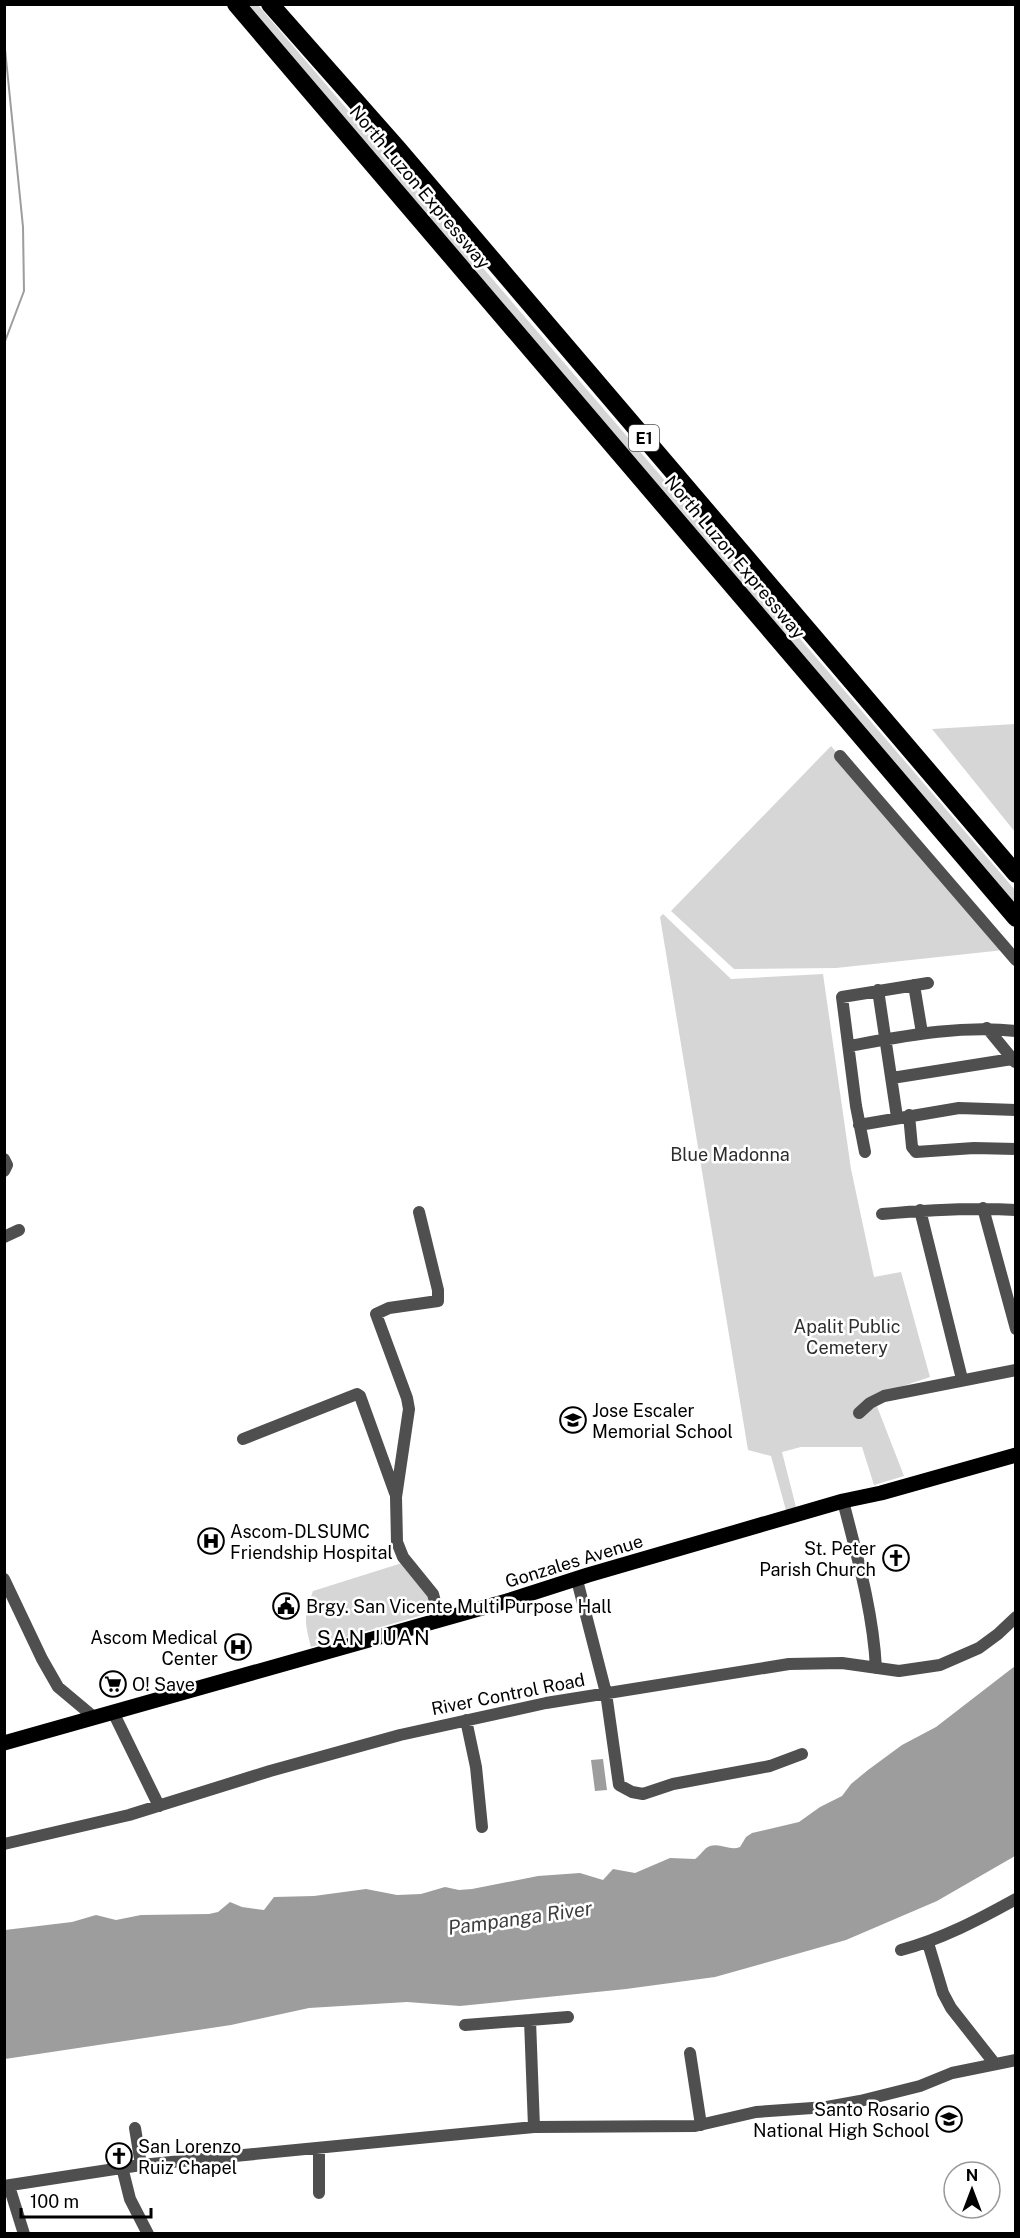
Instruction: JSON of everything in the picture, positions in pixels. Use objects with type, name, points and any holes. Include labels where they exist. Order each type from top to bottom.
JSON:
[{"type":"highway","name":"North Luzon Expressway","points":[[236,4],[1016,918]]},
{"type":"highway","name":"North Luzon Expressway","points":[[270,4],[398,149],[1016,874]]},
{"type":"main road","name":"Gonzales Avenue","points":[[4,1743],[442,1619],[843,1501],[1016,1455]]},
{"type":"street","points":[[840,756],[1016,960]]},
{"type":"street","points":[[865,1152],[859,1125],[842,997],[928,983]]},
{"type":"street","points":[[914,985],[922,1033]]},
{"type":"street","points":[[878,990],[892,1077],[912,1147],[916,1152],[974,1148],[1016,1149]]},
{"type":"street","points":[[849,1046],[922,1033],[987,1028],[1016,1031]]},
{"type":"street","points":[[987,1028],[1014,1061]]},
{"type":"street","points":[[892,1077],[1014,1061]]},
{"type":"street","points":[[859,1125],[959,1108],[1016,1110]]},
{"type":"street","points":[[4,1159],[7,1165],[4,1171]]},
{"type":"street","points":[[983,1208],[1010,1288],[1016,1329]]},
{"type":"street","points":[[882,1214],[983,1208],[1016,1210]]},
{"type":"street","points":[[920,1210],[962,1379]]},
{"type":"street","points":[[419,1212],[438,1290],[438,1301],[389,1308],[376,1314],[409,1409],[396,1497],[397,1542],[403,1557],[433,1594],[442,1619]]},
{"type":"street","points":[[4,1237],[19,1230]]},
{"type":"street","points":[[859,1413],[870,1403],[884,1396],[1016,1370]]},
{"type":"street","points":[[243,1439],[357,1394],[360,1396],[396,1497]]},
{"type":"street","points":[[843,1501],[863,1577],[874,1638],[876,1668]]},
{"type":"street","points":[[4,1579],[58,1687],[95,1718]]},
{"type":"street","points":[[577,1580],[606,1693],[619,1785],[632,1792],[643,1794],[673,1784],[770,1766],[802,1754]]},
{"type":"street","name":"River Control Road","points":[[4,1845],[129,1815],[270,1771],[466,1720],[546,1703],[789,1664],[843,1663],[899,1671],[940,1665],[979,1648],[1016,1617]]},
{"type":"street","points":[[113,1712],[159,1806]]},
{"type":"street","points":[[466,1720],[476,1767],[482,1827]]},
{"type":"street","points":[[901,1950],[928,1943],[958,1930],[1016,1899]]},
{"type":"street","points":[[928,1943],[943,1993],[951,2008],[995,2064]]},
{"type":"street","points":[[465,2025],[568,2017]]},
{"type":"street","points":[[530,2020],[534,2127]]},
{"type":"street","points":[[690,2053],[701,2125]]},
{"type":"street","points":[[24,2234],[7,2186],[141,2164],[534,2127],[625,2128],[701,2125],[756,2112],[827,2107],[860,2101],[920,2086],[952,2073],[1016,2060]]},
{"type":"street","points":[[135,2128],[141,2164]]},
{"type":"street","points":[[319,2149],[319,2193]]},
{"type":"street","points":[[122,2167],[130,2199],[148,2234]]},
{"type":"green space","points":[[247,5],[258,5],[1015,890],[1015,904]]},
{"type":"green space","points":[[1016,724],[1015,832],[932,729]]},
{"type":"green space","points":[[831,746],[1004,950],[836,968],[734,969],[671,911]]},
{"type":"green space","name":"Apalit Public Cemetery","points":[[663,914],[731,979],[823,974],[851,1169],[874,1277],[901,1272],[930,1377],[873,1396],[904,1476],[874,1485],[862,1447],[801,1447],[782,1452],[797,1511],[787,1514],[771,1456],[748,1450],[660,917]]},
{"type":"green space","points":[[402,1563],[427,1594],[433,1612],[311,1647],[306,1619],[313,1591]]},
{"type":"water","name":"Pampanga River","points":[[1015,1666],[1015,1856],[937,1901],[846,1940],[715,1977],[626,1989],[460,2006],[407,2002],[309,2008],[231,2025],[5,2059],[5,1930],[72,1922],[96,1915],[116,1920],[141,1915],[209,1914],[218,1912],[230,1902],[242,1907],[264,1910],[274,1897],[314,1896],[366,1889],[397,1895],[421,1894],[445,1887],[459,1890],[472,1889],[538,1876],[580,1873],[603,1880],[613,1869],[635,1873],[670,1858],[695,1859],[710,1846],[740,1847],[746,1837],[752,1833],[799,1822],[820,1807],[842,1796],[851,1784],[868,1770],[902,1745],[936,1727]]},
{"type":"water","points":[[603,1759],[607,1790],[595,1791],[591,1760]]},
{"type":"waterway","points":[[4,39],[23,227],[24,291],[4,344]]},
{"type":"place","name":"Jose Escaler Memorial School","points":[[573,1420]]},
{"type":"place","name":"Ascom-DLSUMC Friendship Hospital","points":[[211,1541]]},
{"type":"place","name":"St. Peter Parish Church","points":[[896,1558]]},
{"type":"place","name":"Brgy. San Vicente Multi Purpose Hall","points":[[286,1606]]},
{"type":"place","name":"Ascom Medical Center","points":[[238,1647]]},
{"type":"place","name":"O! Save","points":[[113,1684]]},
{"type":"place","name":"Santo Rosario National High School","points":[[949,2119]]},
{"type":"place","name":"San Lorenzo Ruiz Chapel","points":[[119,2156]]},
{"type":"district","name":"SAN JUAN","points":[[374,1637]]},
{"type":"park label","name":"Blue Madonna","points":[[730,1154]]}]
